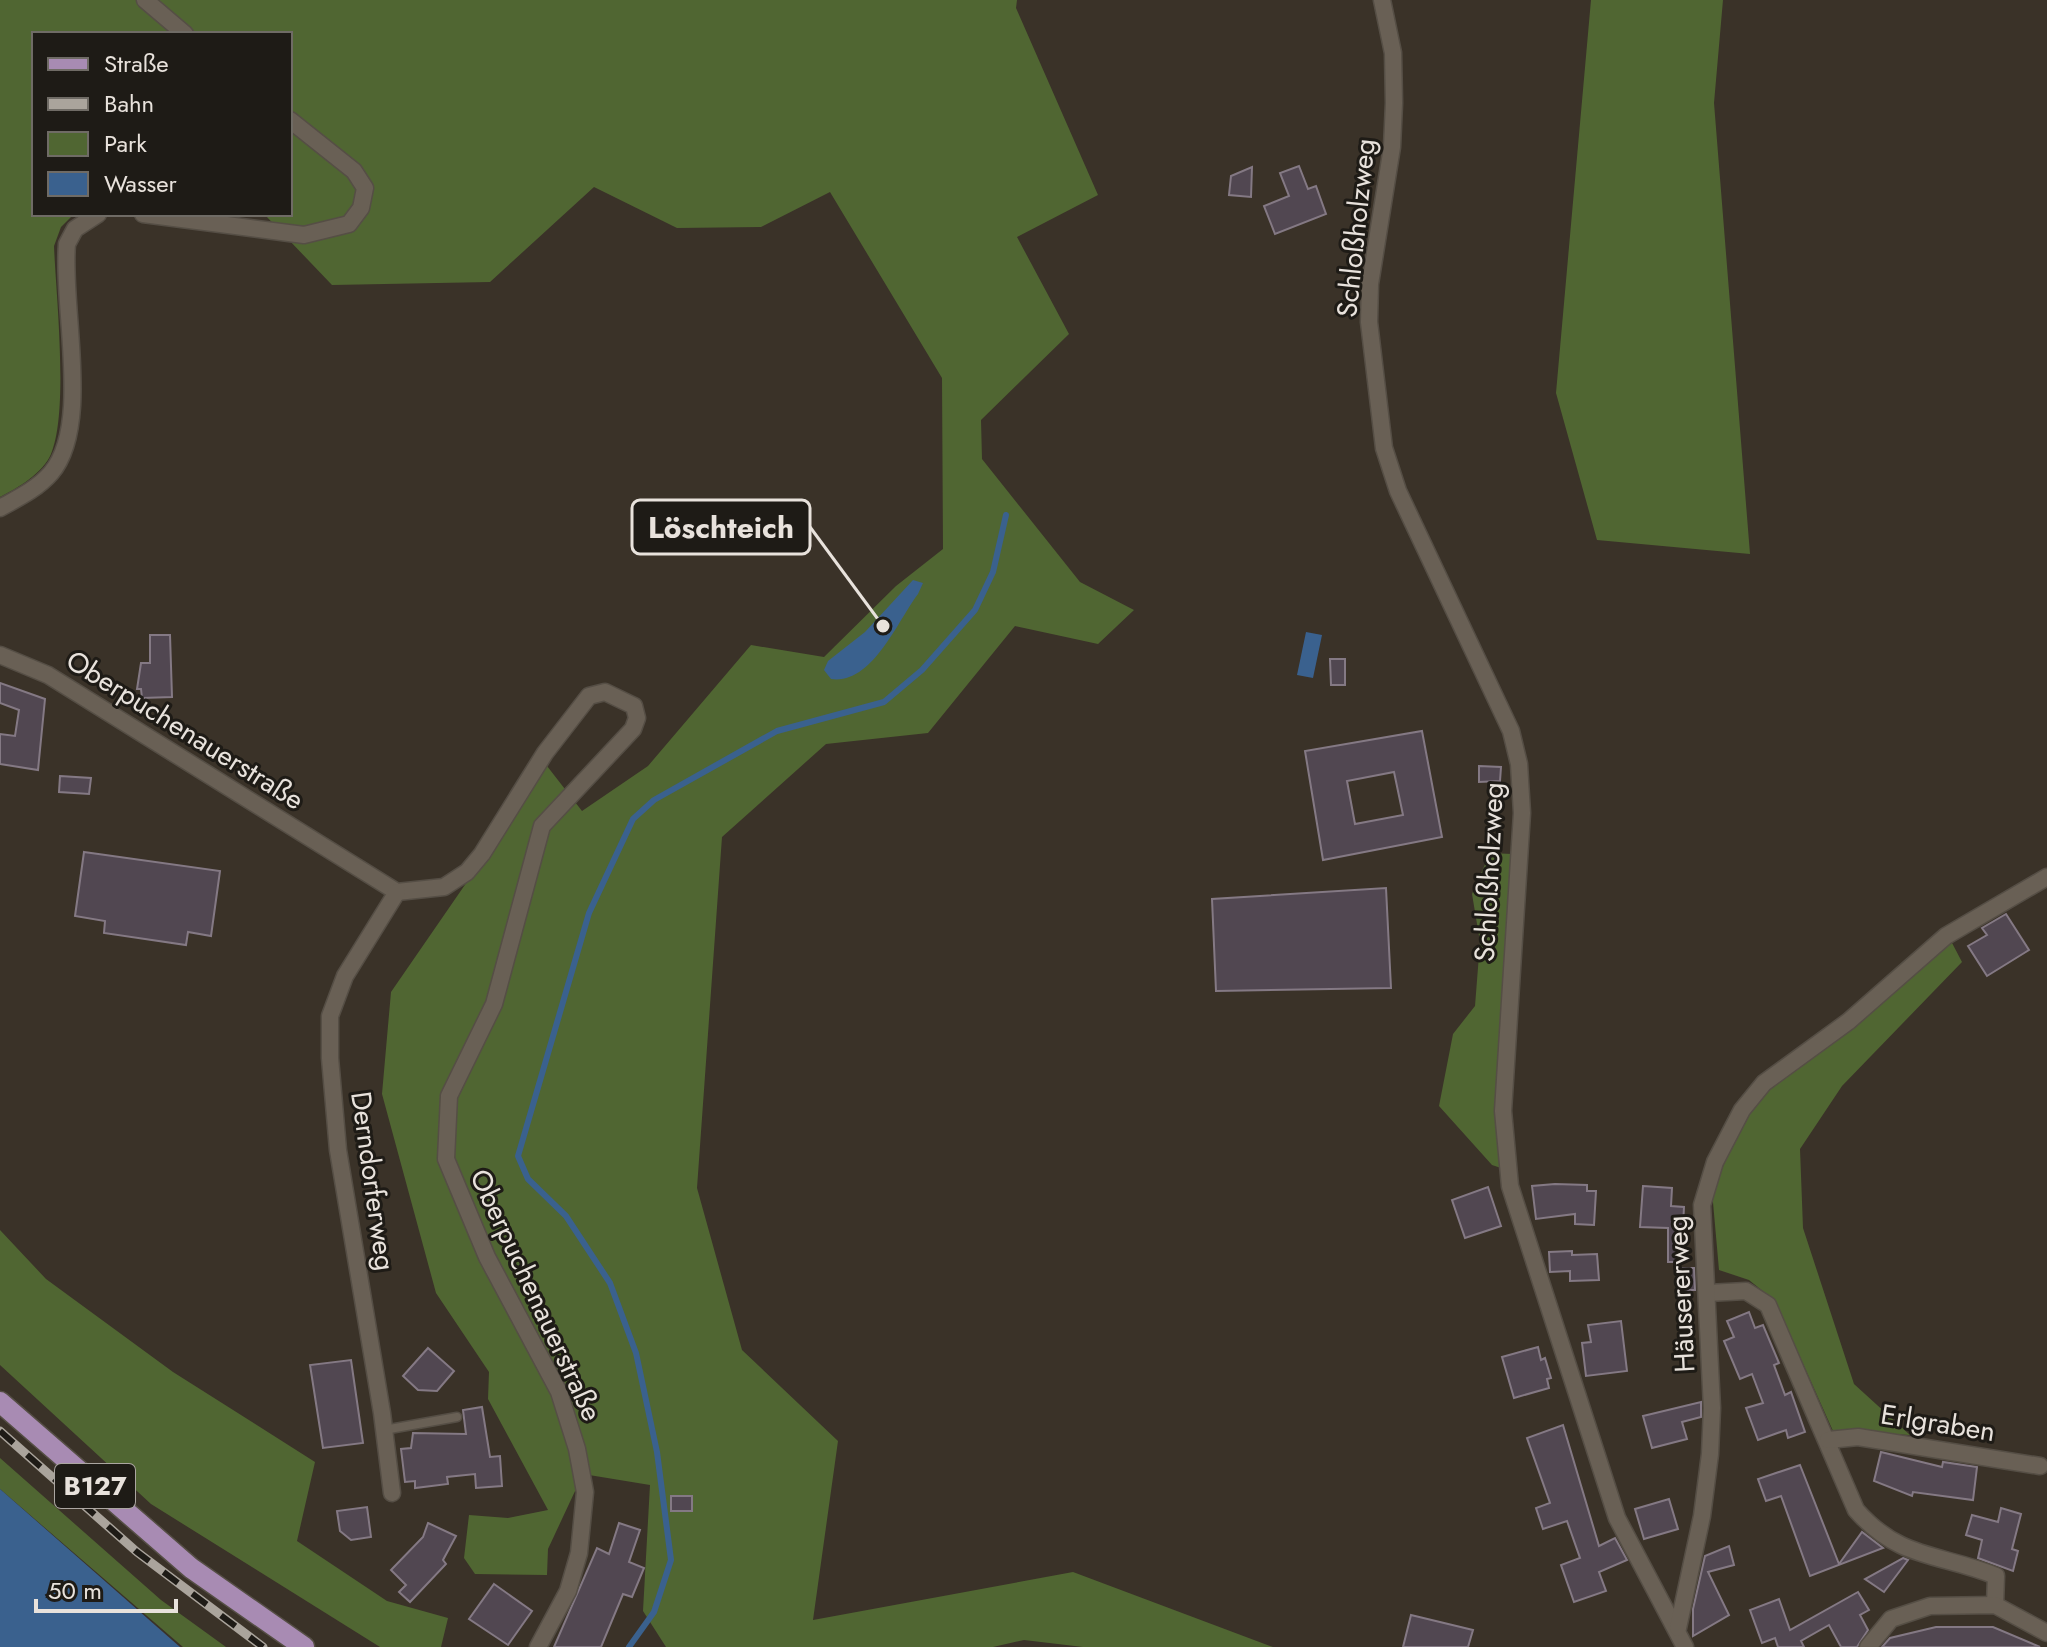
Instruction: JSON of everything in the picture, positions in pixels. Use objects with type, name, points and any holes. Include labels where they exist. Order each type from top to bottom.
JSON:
[{"type":"main road","name":"B127","points":[[0,1402],[191,1568],[304,1647]]},
{"type":"street","points":[[145,0],[183,32]]},
{"type":"street","name":"Schloßholzweg","points":[[1382,0],[1393,53],[1394,103],[1392,147],[1370,284],[1369,322],[1384,448],[1398,491],[1511,731],[1519,764],[1522,813],[1503,1111],[1510,1186],[1617,1518],[1678,1628],[1685,1647]]},
{"type":"street","points":[[158,216],[304,235],[349,224],[361,208],[365,188],[354,171],[292,122]]},
{"type":"street","points":[[0,508],[30,492],[52,472],[68,441],[71,398],[67,244],[75,229],[95,216]]},
{"type":"street","name":"Oberpuchenauerstraße","points":[[0,655],[48,675],[397,892],[444,887],[467,872],[482,854],[545,753],[589,696],[605,692],[634,706],[637,718],[633,729],[542,826],[494,1004],[449,1096],[446,1159],[487,1257],[559,1392],[577,1449],[585,1492],[579,1553],[568,1591],[538,1647]]},
{"type":"street","name":"Häusererweg","points":[[1678,1628],[1702,1516],[1710,1454],[1712,1408],[1704,1190],[1742,1110],[1764,1083],[1849,1021],[1946,936],[2047,877]]},
{"type":"street","name":"Derndorferweg","points":[[392,1493],[338,1150],[330,1058],[330,1016],[345,976],[397,892]]},
{"type":"street","points":[[1708,1293],[1746,1291],[1768,1305],[1856,1510],[1872,1527],[1911,1551],[1996,1576],[1995,1605]]},
{"type":"street","name":"Erlgraben","points":[[1828,1440],[1858,1437],[2040,1466]]},
{"type":"street","points":[[1868,1647],[1891,1619],[1907,1611],[1978,1603],[1995,1605],[2047,1633]]},
{"type":"lane","points":[[384,1430],[457,1417]]},
{"type":"green space","points":[[0,0],[1017,0],[1016,8],[1098,195],[1017,237],[1069,334],[981,420],[982,459],[1080,582],[1134,610],[1098,644],[1015,626],[928,733],[826,744],[722,837],[697,1188],[742,1350],[838,1441],[813,1620],[1073,1572],[1273,1647],[1083,1647],[1024,1640],[993,1647],[666,1647],[643,1611],[650,1485],[583,1474],[548,1549],[547,1575],[475,1574],[464,1558],[469,1515],[508,1518],[548,1510],[488,1399],[489,1372],[436,1293],[382,1094],[391,992],[547,766],[582,811],[648,766],[751,645],[824,657],[896,586],[943,549],[942,378],[830,192],[761,227],[677,228],[594,187],[490,282],[332,285],[266,216],[292,216],[292,32],[32,32],[32,216],[72,216],[61,227],[54,246],[59,322],[59,410],[56,435],[47,461],[36,474],[0,497]]},
{"type":"green space","points":[[1591,0],[1723,0],[1714,103],[1750,554],[1597,540],[1556,393]]},
{"type":"green space","points":[[1490,853],[1512,854],[1504,1169],[1492,1165],[1439,1106],[1453,1034],[1475,1006],[1480,942],[1472,894]]},
{"type":"green space","points":[[1951,941],[1962,962],[1842,1086],[1800,1149],[1803,1228],[1854,1384],[1910,1435],[1833,1431],[1775,1301],[1749,1280],[1719,1270],[1712,1191],[1747,1113],[1773,1084]]},
{"type":"green space","points":[[0,1230],[46,1279],[173,1372],[315,1462],[297,1541],[387,1601],[448,1618],[441,1647],[380,1647],[151,1504],[0,1365]]},
{"type":"green space","points":[[0,1458],[161,1600],[226,1647],[183,1647],[0,1489]]},
{"type":"water","points":[[913,580],[923,583],[882,649],[859,672],[846,678],[831,679],[824,670],[828,661],[865,632]]},
{"type":"water","points":[[1306,632],[1322,635],[1313,678],[1297,675]]},
{"type":"water","points":[[0,1489],[180,1647],[0,1647]]},
{"type":"building","points":[[1299,166],[1308,189],[1316,186],[1326,214],[1275,234],[1264,206],[1289,196],[1280,173]]},
{"type":"building","points":[[1252,167],[1251,197],[1229,195],[1231,176]]},
{"type":"building","points":[[150,635],[170,635],[172,697],[142,698],[141,689],[137,689],[141,663],[150,663]]},
{"type":"building","points":[[1330,659],[1345,659],[1345,685],[1331,685]]},
{"type":"building","points":[[0,683],[45,699],[38,770],[0,764],[0,734],[15,736],[19,710],[0,703]]},
{"type":"building","points":[[1422,731],[1442,837],[1323,860],[1305,751]],"holes":[[[1394,772],[1403,815],[1355,824],[1347,781]]]},
{"type":"building","points":[[1479,766],[1501,767],[1500,781],[1479,782]]},
{"type":"building","points":[[60,776],[91,778],[89,794],[59,792]]},
{"type":"building","points":[[84,852],[220,871],[211,936],[188,932],[186,945],[104,933],[105,921],[75,916]]},
{"type":"building","points":[[1386,888],[1391,988],[1216,991],[1212,899]]},
{"type":"building","points":[[2006,914],[2029,950],[1987,976],[1968,946],[1987,935],[1982,928]]},
{"type":"building","points":[[1587,1185],[1587,1191],[1596,1191],[1594,1225],[1575,1224],[1575,1214],[1536,1219],[1532,1186]]},
{"type":"building","points":[[1643,1186],[1672,1188],[1671,1206],[1684,1207],[1681,1262],[1668,1262],[1668,1228],[1640,1227]]},
{"type":"building","points":[[1488,1187],[1501,1226],[1465,1238],[1452,1200]]},
{"type":"building","points":[[1572,1251],[1572,1255],[1597,1254],[1599,1280],[1570,1281],[1570,1271],[1550,1272],[1549,1252]]},
{"type":"building","points":[[1681,1268],[1694,1268],[1695,1290],[1681,1290]]},
{"type":"building","points":[[1749,1312],[1755,1328],[1763,1325],[1779,1363],[1774,1365],[1785,1395],[1791,1392],[1805,1432],[1788,1438],[1786,1430],[1758,1440],[1746,1408],[1763,1403],[1752,1374],[1740,1379],[1724,1341],[1734,1337],[1727,1321]]},
{"type":"building","points":[[1621,1321],[1627,1371],[1586,1376],[1582,1343],[1591,1342],[1588,1325]]},
{"type":"building","points":[[1538,1347],[1551,1378],[1547,1379],[1549,1388],[1514,1398],[1502,1357]]},
{"type":"building","points":[[428,1348],[454,1371],[437,1391],[418,1390],[403,1376]]},
{"type":"building","points":[[351,1360],[363,1443],[323,1448],[310,1365]]},
{"type":"building","points":[[1701,1402],[1701,1417],[1682,1422],[1687,1439],[1652,1448],[1643,1416]]},
{"type":"building","points":[[482,1407],[490,1457],[500,1456],[502,1486],[476,1488],[475,1474],[447,1477],[448,1484],[415,1488],[415,1481],[405,1482],[401,1449],[411,1448],[413,1433],[466,1434],[463,1410]]},
{"type":"building","points":[[1563,1425],[1599,1546],[1615,1538],[1627,1560],[1599,1572],[1606,1591],[1574,1602],[1561,1565],[1580,1558],[1567,1521],[1543,1529],[1536,1508],[1550,1503],[1527,1438]]},
{"type":"building","points":[[1881,1452],[1942,1467],[1943,1462],[1977,1467],[1973,1500],[1913,1492],[1912,1496],[1874,1481]]},
{"type":"building","points":[[1800,1465],[1839,1564],[1862,1532],[1883,1548],[1810,1576],[1781,1496],[1766,1501],[1758,1479]]},
{"type":"building","points":[[671,1496],[692,1496],[692,1511],[671,1511]]},
{"type":"building","points":[[1669,1499],[1678,1529],[1644,1539],[1635,1509]]},
{"type":"building","points":[[367,1507],[371,1537],[351,1540],[340,1531],[337,1511]]},
{"type":"building","points":[[2001,1508],[2021,1514],[2012,1549],[2018,1551],[2013,1571],[1978,1558],[1982,1540],[1966,1535],[1972,1515],[1998,1522]]},
{"type":"building","points":[[428,1523],[456,1536],[443,1560],[446,1564],[410,1602],[399,1592],[406,1585],[391,1570],[423,1537]]},
{"type":"building","points":[[619,1523],[640,1530],[629,1562],[644,1568],[632,1597],[623,1594],[601,1647],[554,1647],[597,1548],[609,1554]]},
{"type":"building","points":[[1729,1546],[1734,1565],[1708,1572],[1729,1615],[1693,1636],[1693,1609],[1705,1556]]},
{"type":"building","points":[[1903,1558],[1908,1560],[1884,1592],[1865,1579]]},
{"type":"building","points":[[494,1584],[532,1611],[508,1645],[469,1619]]},
{"type":"building","points":[[1858,1592],[1869,1610],[1860,1615],[1868,1630],[1857,1647],[1841,1647],[1829,1625],[1801,1641],[1804,1647],[1778,1647],[1775,1638],[1762,1643],[1750,1610],[1779,1599],[1790,1630]]},
{"type":"building","points":[[1411,1615],[1473,1630],[1468,1647],[1403,1647]]},
{"type":"building","points":[[1936,1627],[1993,1627],[2040,1647],[1882,1647],[1890,1638]]},
{"type":"waterway","points":[[629,1647],[654,1612],[671,1560],[657,1452],[636,1353],[610,1283],[566,1216],[528,1179],[518,1156],[589,913],[633,819],[654,800],[777,731],[884,702],[922,670],[975,610],[993,572],[1006,515]]},
{"type":"railway","points":[[0,1431],[137,1552],[263,1647]]},
{"type":"place","name":"Löschteich","points":[[883,626]]}]
